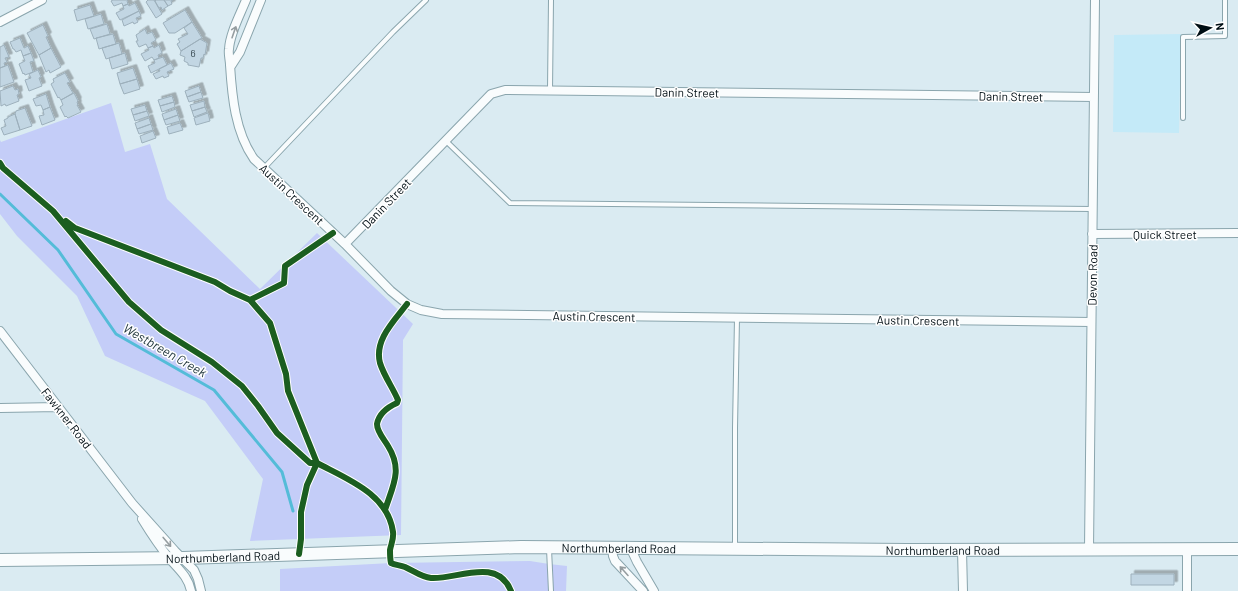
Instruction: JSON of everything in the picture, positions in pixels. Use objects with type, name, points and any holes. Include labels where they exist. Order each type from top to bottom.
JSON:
[{"type":"street","points":[[0,22],[42,0]]},
{"type":"street","name":"Austin Crescent","points":[[246,0],[228,50],[231,66],[232,89],[242,134],[249,151],[264,168],[345,244],[397,296],[407,304],[421,310],[430,313],[442,314],[483,315],[1091,322]]},
{"type":"street","points":[[231,66],[240,52],[261,0]]},
{"type":"street","name":"Devon Road","points":[[1089,549],[1095,0]]},
{"type":"street","name":"Danin Street","points":[[345,244],[491,94],[505,90],[1094,97]]},
{"type":"street","name":"Quick Street","points":[[1092,234],[1238,233]]},
{"type":"street","name":"Fawkner Road","points":[[0,332],[133,505],[174,551],[194,570],[201,591]]},
{"type":"street","points":[[0,408],[58,407]]},
{"type":"street","name":"Fawkner Road","points":[[133,505],[169,558],[182,571],[191,591]]},
{"type":"street","name":"Northumberland Road","points":[[0,560],[183,558],[549,547],[962,550],[1238,549]]},
{"type":"street","points":[[612,548],[615,561],[643,591]]},
{"type":"street","points":[[630,548],[636,562],[654,591]]},
{"type":"street","points":[[1187,549],[1187,591]]},
{"type":"street","points":[[962,550],[963,591]]},
{"type":"lane","points":[[264,168],[392,32],[426,0]]},
{"type":"lane","points":[[550,90],[551,0]]},
{"type":"lane","points":[[1183,118],[1184,37],[1225,36],[1225,0]]},
{"type":"lane","points":[[446,141],[510,203],[1093,209]]},
{"type":"lane","points":[[735,548],[735,428],[738,318]]},
{"type":"lane","points":[[549,547],[551,591]]},
{"type":"shaded area","points":[[1181,34],[1179,133],[1113,132],[1114,35]]},
{"type":"shaded area","points":[[111,103],[125,152],[150,144],[167,199],[260,289],[317,233],[413,324],[403,340],[401,535],[250,541],[263,479],[205,401],[105,356],[77,296],[17,236],[0,214],[0,140],[1,142]]},
{"type":"shaded area","points":[[530,561],[567,566],[566,591],[280,591],[280,569],[391,563]]},
{"type":"building","points":[[128,0],[128,4],[123,6],[122,3],[114,6],[111,1]]},
{"type":"building","points":[[148,0],[154,0],[162,14],[156,18],[146,2]]},
{"type":"building","points":[[164,0],[168,6],[162,10],[161,7],[159,8],[155,1]]},
{"type":"building","points":[[164,0],[173,0],[171,1],[172,4],[168,6]]},
{"type":"building","points":[[135,3],[139,11],[120,20],[116,13],[124,9],[123,6],[128,4],[129,6]]},
{"type":"building","points":[[90,5],[94,16],[77,21],[74,10]]},
{"type":"building","points":[[185,10],[192,22],[175,33],[169,33],[163,23]]},
{"type":"building","points":[[139,11],[141,16],[136,18],[138,22],[134,24],[133,22],[124,26],[122,20]]},
{"type":"building","points":[[101,14],[104,24],[88,29],[85,19]]},
{"type":"building","points":[[192,22],[202,38],[181,51],[177,44],[180,42],[178,39],[188,34],[184,28]]},
{"type":"building","points":[[107,24],[110,34],[94,39],[90,29]]},
{"type":"building","points":[[43,25],[51,48],[39,55],[27,33]]},
{"type":"building","points":[[145,29],[147,34],[152,32],[156,40],[151,43],[153,46],[148,48],[146,44],[139,47],[136,41],[138,41],[136,35]]},
{"type":"building","points":[[113,34],[116,44],[99,49],[96,38]]},
{"type":"building","points":[[20,38],[24,48],[28,46],[31,53],[23,56],[21,50],[16,52],[13,49],[10,42]]},
{"type":"building","points":[[200,39],[207,43],[205,55],[204,54],[203,58],[201,58],[199,67],[188,65],[188,63],[184,61],[185,57],[180,55],[181,51]]},
{"type":"building","points":[[119,43],[122,54],[106,59],[102,48]]},
{"type":"building","points":[[4,45],[9,57],[5,58],[7,62],[4,63],[5,66],[0,68],[0,47]]},
{"type":"building","points":[[159,45],[162,53],[158,55],[159,58],[154,60],[152,57],[145,61],[141,54],[149,50],[148,48],[153,46],[154,48]]},
{"type":"building","points":[[51,48],[61,67],[50,73],[49,70],[46,72],[39,55]]},
{"type":"building","points":[[31,53],[34,61],[30,62],[33,72],[25,75],[24,73],[23,74],[19,64],[25,61],[23,56]]},
{"type":"building","points":[[125,53],[128,64],[112,69],[109,58]]},
{"type":"building","points":[[163,57],[167,65],[151,73],[148,66],[155,63],[154,60]]},
{"type":"building","points":[[171,63],[174,69],[167,72],[169,76],[164,78],[163,76],[156,79],[153,74]]},
{"type":"building","points":[[8,65],[14,82],[0,87],[0,68]]},
{"type":"building","points":[[133,68],[137,79],[120,84],[117,73]]},
{"type":"building","points":[[38,70],[41,77],[39,78],[42,86],[29,91],[25,80],[31,78],[29,74]]},
{"type":"building","points":[[65,73],[70,82],[67,83],[73,93],[61,100],[59,97],[58,98],[51,84],[54,82],[53,79]]},
{"type":"building","points":[[137,79],[140,89],[124,94],[120,84]]},
{"type":"building","points":[[13,86],[15,90],[18,89],[19,94],[17,95],[19,101],[6,106],[5,104],[1,106],[0,91]]},
{"type":"building","points":[[199,86],[201,92],[187,97],[185,91]]},
{"type":"building","points":[[201,92],[203,98],[189,102],[187,97]]},
{"type":"building","points":[[74,93],[78,101],[77,105],[81,112],[68,118],[66,116],[65,117],[60,107],[63,105],[61,100]]},
{"type":"building","points":[[46,94],[50,107],[43,110],[41,105],[36,106],[33,99]]},
{"type":"building","points":[[172,96],[174,102],[160,106],[158,100]]},
{"type":"building","points":[[204,101],[205,107],[192,111],[190,105]]},
{"type":"building","points":[[174,102],[175,107],[162,112],[160,106]]},
{"type":"building","points":[[145,105],[147,111],[133,115],[131,109]]},
{"type":"building","points":[[50,107],[55,120],[42,125],[39,116],[44,115],[43,110]]},
{"type":"building","points":[[205,107],[207,112],[194,117],[192,111]]},
{"type":"building","points":[[25,108],[32,126],[20,130],[15,114],[16,111]]},
{"type":"building","points":[[176,109],[178,115],[164,120],[162,114]]},
{"type":"building","points":[[147,111],[149,116],[135,121],[133,115]]},
{"type":"building","points":[[208,113],[210,121],[196,125],[194,118]]},
{"type":"building","points":[[15,114],[20,130],[4,135],[1,128],[6,126],[4,120]]},
{"type":"building","points":[[178,115],[180,121],[166,125],[164,120]]},
{"type":"building","points":[[149,118],[151,124],[137,129],[135,123]]},
{"type":"building","points":[[180,123],[183,130],[169,134],[167,127]]},
{"type":"building","points":[[151,124],[153,130],[139,134],[137,129]]},
{"type":"building","points":[[153,131],[156,138],[142,143],[140,136]]},
{"type":"building","points":[[1131,574],[1174,574],[1174,585],[1131,585]]},
{"type":"waterway","name":"Westbreen Creek","points":[[0,194],[58,250],[116,334],[214,390],[282,472],[293,511]]},
{"type":"cycle path","points":[[0,163],[3,168],[53,211],[129,302],[161,330],[212,362],[242,386],[277,433],[310,463],[317,463],[341,475],[364,489],[375,498],[383,507],[390,519],[393,532],[390,550],[391,563],[431,578],[441,578],[475,572],[496,574],[505,580],[511,591]]},
{"type":"cycle path","points":[[66,221],[75,228],[215,282],[250,300],[284,283],[285,266],[333,233]]},
{"type":"cycle path","points":[[250,300],[270,323],[286,374],[288,391],[317,463],[307,485],[301,512],[301,539],[299,554]]},
{"type":"cycle path","points":[[385,510],[396,470],[393,455],[379,433],[377,424],[382,414],[397,403],[398,400],[382,368],[379,355],[382,339],[386,331],[407,304]]}]
